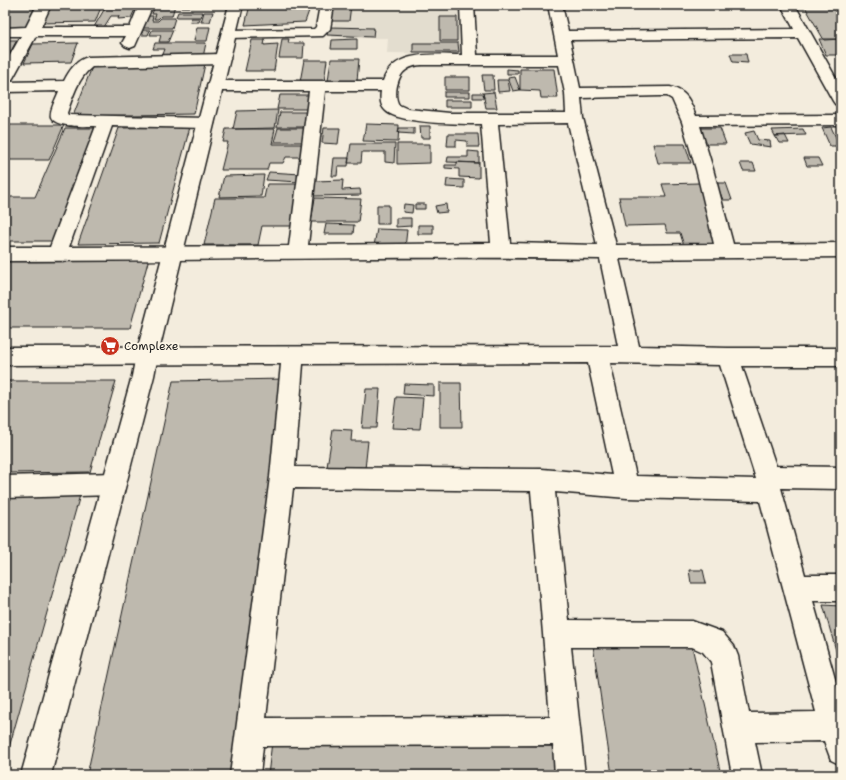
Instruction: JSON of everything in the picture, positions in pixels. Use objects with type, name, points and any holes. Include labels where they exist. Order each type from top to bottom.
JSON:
[{"type":"street","points":[[5,78],[31,32],[44,5]]},
{"type":"street","points":[[122,61],[146,5]]},
{"type":"street","points":[[36,775],[143,376],[146,355],[236,5]]},
{"type":"street","points":[[229,34],[318,33],[323,29],[327,5]]},
{"type":"street","points":[[467,5],[470,60]]},
{"type":"street","points":[[555,5],[573,93],[575,118],[608,252],[630,354]]},
{"type":"street","points":[[788,5],[841,101]]},
{"type":"street","points":[[5,32],[135,31]]},
{"type":"street","points":[[562,36],[804,33]]},
{"type":"street","points":[[206,123],[66,120],[59,117],[59,113],[70,86],[82,66],[88,62],[222,60]]},
{"type":"street","points":[[566,60],[411,61],[399,66],[393,74],[389,86],[389,102],[392,108],[400,114],[414,116],[489,119],[575,118]]},
{"type":"street","points":[[298,252],[318,85]]},
{"type":"street","points":[[5,87],[70,86]]},
{"type":"street","points":[[215,86],[389,86]]},
{"type":"street","points":[[573,93],[670,91],[677,95],[681,100],[690,121],[703,163],[725,251]]},
{"type":"street","points":[[489,119],[501,250]]},
{"type":"street","points":[[56,254],[106,120]]},
{"type":"street","points":[[690,121],[841,120]]},
{"type":"street","points":[[5,254],[173,254],[501,250],[608,252],[841,250]]},
{"type":"street","points":[[597,354],[627,487]]},
{"type":"street","points":[[5,356],[630,354],[841,358]]},
{"type":"street","points":[[245,775],[282,477],[293,355]]},
{"type":"street","points":[[728,357],[768,484],[795,588],[839,734],[738,728]]},
{"type":"street","points":[[282,477],[542,480],[627,487],[768,484],[841,478]]},
{"type":"street","points":[[542,480],[570,775]]},
{"type":"street","points":[[5,488],[114,484]]},
{"type":"street","points":[[795,588],[841,588]]},
{"type":"street","points":[[557,633],[692,634],[712,642],[724,656],[747,775]]},
{"type":"street","points":[[251,732],[567,731]]},
{"type":"shaded area","points":[[337,5],[462,5],[462,54],[387,53],[388,38],[332,38]]},
{"type":"building","points":[[7,5],[41,5],[26,31],[5,31],[5,8]]},
{"type":"building","points":[[48,5],[102,5],[95,22],[39,23]]},
{"type":"building","points":[[119,5],[137,5],[131,18],[118,19],[119,16],[111,16],[104,27],[94,27],[105,8],[118,8]]},
{"type":"building","points":[[155,5],[175,5],[172,16],[161,16],[158,19],[154,19],[156,14],[152,14]]},
{"type":"building","points":[[182,5],[217,5],[216,7],[181,7]]},
{"type":"building","points":[[250,5],[311,5],[305,22],[245,25]]},
{"type":"building","points":[[334,5],[351,5],[349,21],[331,21]]},
{"type":"building","points":[[804,5],[841,5],[841,39],[824,40]]},
{"type":"building","points":[[178,12],[203,12],[201,17],[176,17]]},
{"type":"building","points":[[204,12],[213,12],[210,22],[201,22]]},
{"type":"building","points":[[145,16],[153,16],[152,21],[158,21],[161,18],[175,18],[172,28],[141,28]]},
{"type":"building","points":[[440,17],[457,17],[457,41],[440,41]]},
{"type":"building","points":[[191,18],[200,18],[199,22],[190,22]]},
{"type":"building","points":[[197,27],[210,27],[207,41],[194,41]]},
{"type":"building","points":[[329,27],[374,28],[373,37],[327,35]]},
{"type":"building","points":[[143,30],[150,30],[148,35],[141,35]]},
{"type":"building","points":[[152,30],[173,30],[168,42],[159,42],[161,35],[150,35]]},
{"type":"building","points":[[282,39],[289,39],[288,43],[304,43],[303,58],[279,58]]},
{"type":"building","points":[[357,39],[357,49],[331,49],[332,40]]},
{"type":"building","points":[[819,39],[841,39],[841,55],[826,55]]},
{"type":"building","points":[[5,40],[17,40],[5,62]]},
{"type":"building","points":[[252,40],[265,40],[264,45],[278,44],[274,71],[245,71]]},
{"type":"building","points":[[78,43],[71,62],[24,63],[33,44]]},
{"type":"building","points":[[155,43],[206,43],[203,57],[162,57],[165,49],[153,49]]},
{"type":"building","points":[[413,43],[458,43],[459,52],[413,52]]},
{"type":"building","points":[[730,54],[746,54],[748,63],[733,62]]},
{"type":"building","points":[[331,59],[359,59],[357,81],[328,81]]},
{"type":"building","points":[[304,60],[327,60],[324,82],[300,82]]},
{"type":"building","points":[[205,64],[194,114],[73,116],[92,67]]},
{"type":"building","points":[[507,69],[518,70],[518,74],[507,74]]},
{"type":"building","points":[[520,69],[554,69],[558,98],[541,98],[540,91],[520,90]]},
{"type":"building","points":[[482,75],[493,75],[494,90],[484,90]]},
{"type":"building","points":[[445,77],[470,77],[470,90],[445,90]]},
{"type":"building","points":[[515,77],[520,90],[513,91],[508,78]]},
{"type":"building","points":[[497,80],[508,80],[510,91],[498,92]]},
{"type":"building","points":[[444,92],[470,92],[470,97],[444,97]]},
{"type":"building","points":[[494,92],[497,108],[486,108],[483,93]]},
{"type":"building","points":[[473,93],[483,93],[484,98],[473,98]]},
{"type":"building","points":[[280,95],[311,95],[309,109],[277,109]]},
{"type":"building","points":[[445,100],[472,100],[472,107],[445,107]]},
{"type":"building","points":[[278,110],[275,128],[233,129],[237,111]]},
{"type":"building","points":[[280,112],[309,112],[308,127],[277,127]]},
{"type":"building","points":[[366,124],[399,125],[398,142],[363,141]]},
{"type":"building","points":[[5,125],[64,125],[49,160],[5,160]]},
{"type":"building","points":[[420,126],[430,126],[430,138],[421,138]]},
{"type":"building","points":[[190,127],[159,243],[78,244],[119,128]]},
{"type":"building","points":[[831,127],[840,146],[830,146],[822,128]]},
{"type":"building","points":[[65,128],[100,128],[56,241],[5,241],[5,197],[35,197]]},
{"type":"building","points":[[278,128],[308,128],[306,142],[274,142]]},
{"type":"building","points":[[324,128],[340,128],[338,144],[322,143]]},
{"type":"building","points":[[399,128],[414,128],[414,134],[398,133]]},
{"type":"building","points":[[698,128],[720,128],[726,144],[704,144]]},
{"type":"building","points":[[226,129],[275,129],[272,144],[308,144],[306,157],[286,157],[283,163],[269,163],[267,170],[221,170],[228,142],[223,142]]},
{"type":"building","points":[[803,129],[806,135],[775,136],[772,130]]},
{"type":"building","points":[[754,131],[758,140],[770,141],[771,147],[750,144],[745,133]]},
{"type":"building","points":[[448,134],[478,134],[479,147],[467,147],[467,141],[456,140],[456,146],[447,146]]},
{"type":"building","points":[[785,135],[789,143],[779,143],[775,136]]},
{"type":"building","points":[[351,144],[395,144],[394,163],[385,162],[385,152],[362,152],[361,163],[348,163]]},
{"type":"building","points":[[397,144],[430,144],[430,163],[397,164]]},
{"type":"building","points":[[653,144],[685,144],[691,163],[658,163]]},
{"type":"building","points":[[468,151],[479,152],[479,163],[447,162],[448,157],[468,157]]},
{"type":"building","points":[[334,158],[349,158],[348,166],[338,166],[337,176],[332,176]]},
{"type":"building","points":[[804,158],[818,158],[822,166],[807,166]]},
{"type":"building","points":[[457,162],[479,163],[479,178],[459,177],[459,169],[445,168],[445,165],[457,165]]},
{"type":"building","points":[[740,163],[753,163],[756,171],[743,171]]},
{"type":"building","points":[[269,172],[301,174],[299,182],[266,180]]},
{"type":"building","points":[[264,175],[261,196],[219,197],[224,176]]},
{"type":"building","points":[[447,179],[464,180],[464,188],[446,187]]},
{"type":"building","points":[[343,180],[342,190],[360,189],[361,195],[314,196],[315,181]]},
{"type":"building","points":[[699,183],[721,248],[685,249],[680,233],[667,233],[665,225],[625,226],[619,197],[666,197],[662,184]]},
{"type":"building","points":[[716,183],[726,183],[732,200],[723,200]]},
{"type":"building","points":[[267,184],[300,184],[294,226],[262,226],[258,245],[204,245],[215,198],[264,198]]},
{"type":"building","points":[[315,198],[361,199],[358,222],[311,222]]},
{"type":"building","points":[[404,204],[413,205],[412,213],[403,212]]},
{"type":"building","points":[[415,204],[425,204],[425,209],[415,209]]},
{"type":"building","points":[[446,204],[447,212],[437,213],[435,206]]},
{"type":"building","points":[[377,205],[389,205],[389,224],[377,224]]},
{"type":"building","points":[[396,218],[411,218],[411,226],[396,227]]},
{"type":"building","points":[[326,224],[354,225],[353,234],[324,234]]},
{"type":"building","points":[[418,225],[433,225],[433,234],[418,234]]},
{"type":"building","points":[[377,229],[407,230],[405,248],[374,246]]},
{"type":"building","points":[[149,258],[130,328],[5,328],[5,259]]},
{"type":"building","points":[[286,379],[241,775],[87,775],[173,381]]},
{"type":"building","points":[[5,381],[116,381],[90,472],[5,473]]},
{"type":"building","points":[[440,383],[461,383],[462,427],[440,427]]},
{"type":"building","points":[[404,384],[434,385],[434,396],[403,394]]},
{"type":"building","points":[[366,389],[380,389],[377,428],[362,428]]},
{"type":"building","points":[[396,397],[423,398],[420,429],[392,428]]},
{"type":"building","points":[[333,429],[352,430],[351,441],[368,441],[365,469],[327,467]]},
{"type":"building","points":[[80,495],[5,762],[5,496]]},
{"type":"building","points":[[689,570],[703,570],[706,583],[691,583]]},
{"type":"building","points":[[823,605],[841,606],[841,668]]},
{"type":"building","points":[[691,642],[721,775],[612,775],[593,645]]},
{"type":"building","points":[[272,742],[559,743],[562,775],[268,775]]},
{"type":"place","name":"Complexe","points":[[110,346]]}]
